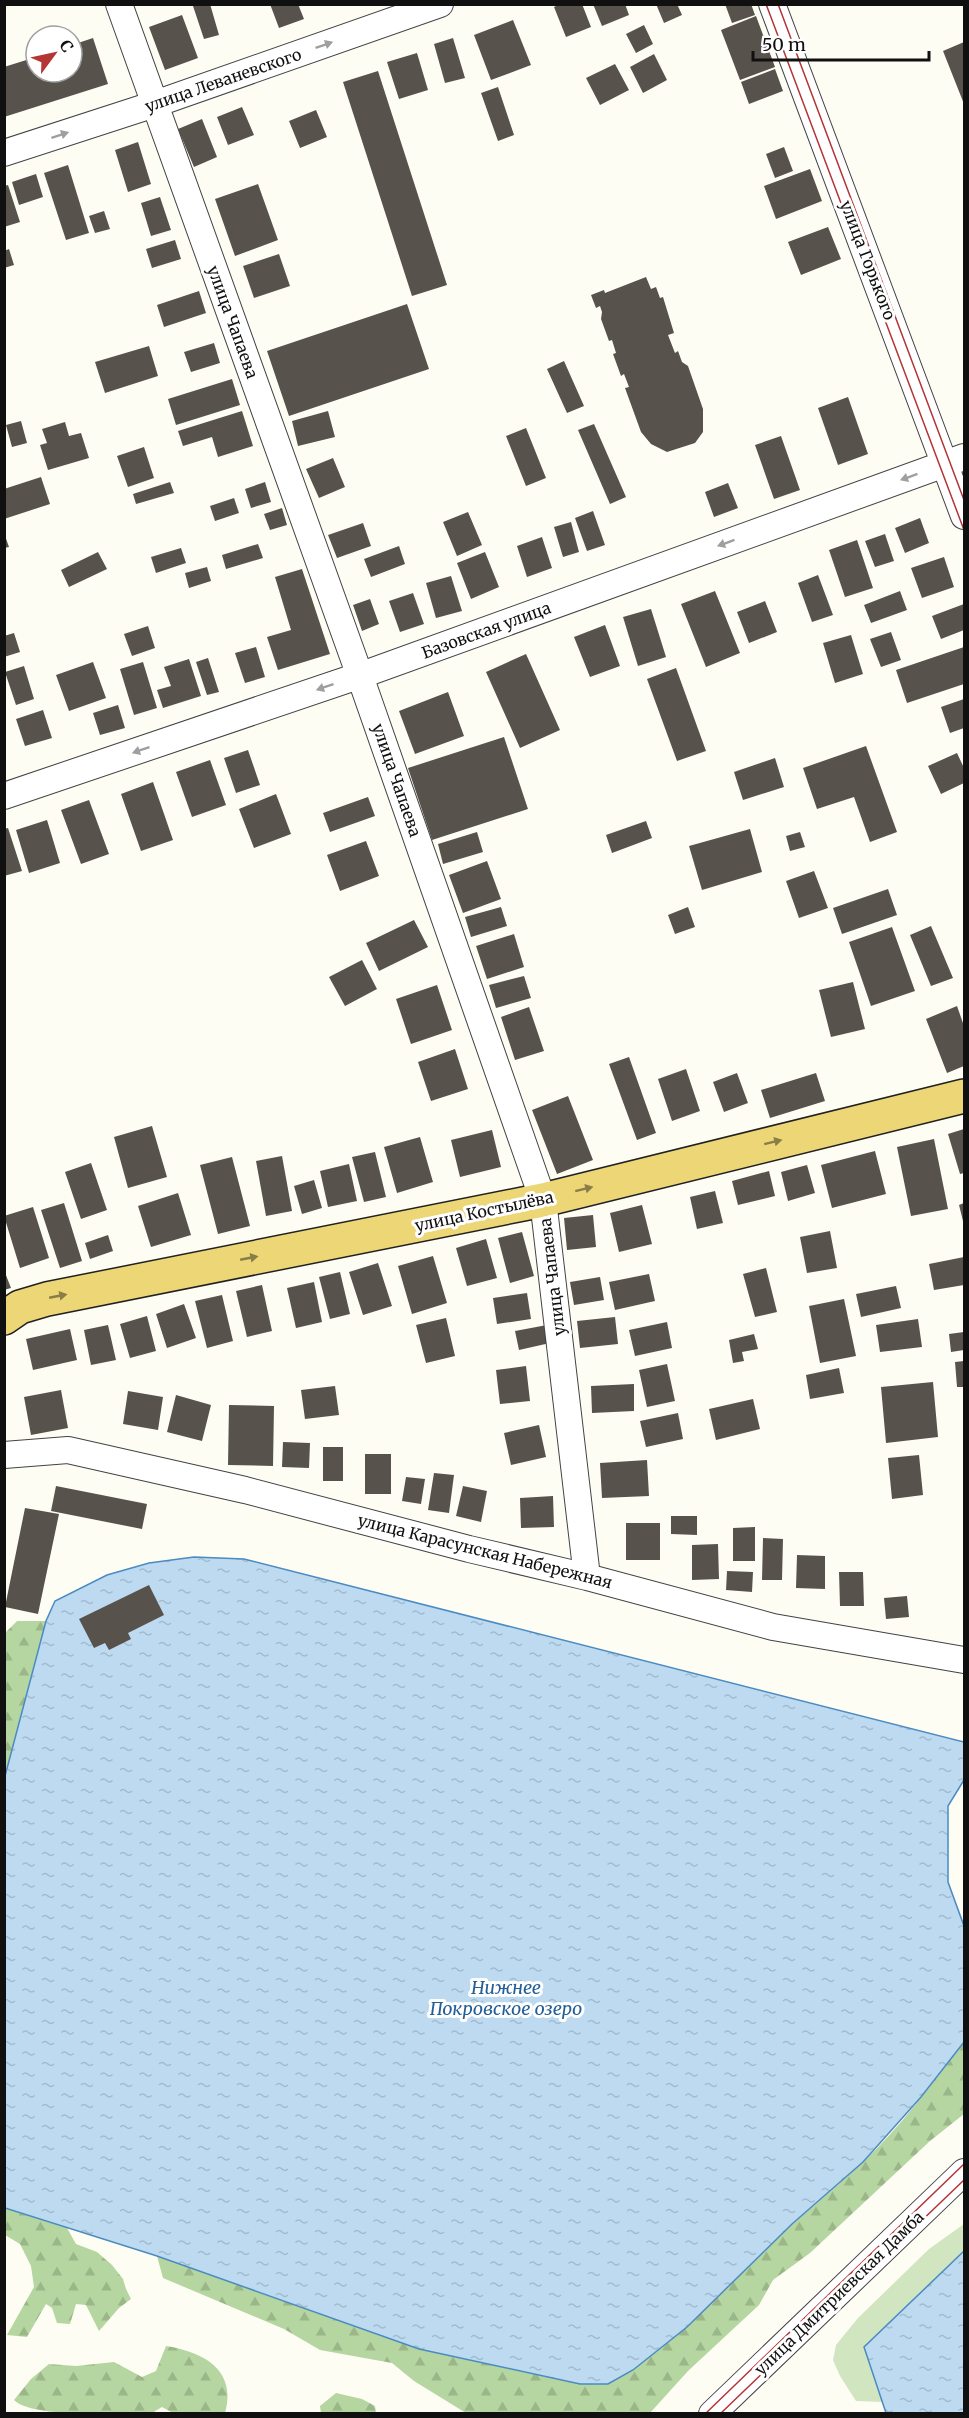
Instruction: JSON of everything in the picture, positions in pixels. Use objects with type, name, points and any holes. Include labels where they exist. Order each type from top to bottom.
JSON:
[{"type":"main road","name":"улица Костылёва","points":[[4,1318],[20,1307],[47,1299],[543,1200],[964,1096]]},
{"type":"street","name":"улица Чапаева","points":[[119,4],[360,676],[543,1200],[587,1576]]},
{"type":"street","name":"улица Леваневского","points":[[4,153],[155,104],[440,4]]},
{"type":"street","name":"улица Горького","points":[[772,4],[955,461],[964,516]]},
{"type":"street","name":"Базовская улица","points":[[4,796],[360,676],[955,461]]},
{"type":"street","name":"улица Карасунская Набережная","points":[[4,1455],[68,1450],[245,1490],[469,1549],[587,1576],[773,1627],[964,1660]]},
{"type":"street","name":"улица Дмитриевская Дамба","points":[[712,2414],[964,2172]]},
{"type":"green space","points":[[17,1621],[46,1621],[5,1776],[5,1633]]},
{"type":"green space","points":[[964,2042],[964,2114],[930,2141],[810,2253],[773,2280],[759,2305],[688,2371],[650,2413],[466,2413],[414,2381],[392,2363],[320,2350],[284,2329],[163,2278],[157,2256],[419,2349],[580,2384],[724,2277],[828,2194],[889,2136]]},
{"type":"green space","points":[[5,2208],[67,2228],[76,2244],[97,2252],[112,2265],[123,2279],[131,2299],[119,2308],[99,2331],[86,2305],[76,2304],[70,2324],[57,2323],[52,2308],[46,2304],[27,2337],[7,2335],[34,2287],[31,2266],[20,2244],[5,2235]]},
{"type":"green space","points":[[964,2224],[964,2251],[864,2347],[883,2402],[856,2401],[833,2360],[836,2345],[858,2318],[929,2249]]},
{"type":"green space","points":[[166,2346],[205,2358],[222,2374],[227,2398],[225,2413],[173,2413],[162,2407],[152,2413],[78,2414],[38,2410],[23,2406],[14,2400],[31,2379],[49,2364],[76,2366],[114,2362],[142,2377],[156,2371]]},
{"type":"green space","points":[[336,2393],[362,2399],[375,2406],[376,2413],[321,2413],[320,2406]]},
{"type":"water","name":"Нижнее Покровское озеро","points":[[194,1557],[244,1559],[964,1742],[964,1780],[948,1806],[948,1882],[964,1926],[964,2042],[921,2097],[863,2162],[792,2224],[687,2327],[633,2370],[608,2384],[580,2384],[419,2349],[157,2256],[5,2208],[5,1776],[46,1621],[55,1601],[107,1575],[149,1563]]},
{"type":"water","points":[[964,2251],[964,2413],[886,2413],[864,2347]]},
{"type":"building","points":[[210,4],[219,35],[204,39],[193,6]]},
{"type":"building","points":[[270,4],[298,4],[304,19],[279,28]]},
{"type":"building","points":[[560,4],[582,4],[591,27],[566,37],[554,7]]},
{"type":"building","points":[[593,4],[625,4],[629,15],[602,26]]},
{"type":"building","points":[[656,4],[677,4],[682,15],[664,23]]},
{"type":"building","points":[[725,4],[751,4],[755,15],[732,23]]},
{"type":"building","points":[[182,15],[198,58],[165,70],[149,27]]},
{"type":"building","points":[[756,16],[775,67],[740,80],[721,30]]},
{"type":"building","points":[[513,20],[531,65],[491,80],[474,35]]},
{"type":"building","points":[[644,25],[653,44],[636,53],[626,34]]},
{"type":"building","points":[[93,38],[108,84],[4,117],[4,67],[24,61],[24,84],[84,84],[84,41]]},
{"type":"building","points":[[453,38],[465,78],[445,83],[434,44]]},
{"type":"building","points":[[964,42],[964,104],[943,51]]},
{"type":"building","points":[[417,53],[428,90],[399,99],[387,62]]},
{"type":"building","points":[[654,54],[667,80],[643,93],[630,67]]},
{"type":"building","points":[[615,64],[629,90],[600,105],[586,78]]},
{"type":"building","points":[[775,69],[783,91],[749,104],[741,82]]},
{"type":"building","points":[[378,71],[447,285],[412,296],[343,82]]},
{"type":"building","points":[[498,87],[514,135],[498,141],[481,93]]},
{"type":"building","points":[[242,107],[254,135],[228,145],[217,117]]},
{"type":"building","points":[[316,110],[327,137],[300,148],[289,121]]},
{"type":"building","points":[[202,119],[217,157],[194,167],[178,129]]},
{"type":"building","points":[[138,142],[151,184],[128,192],[115,150]]},
{"type":"building","points":[[784,147],[793,171],[775,178],[766,154]]},
{"type":"building","points":[[68,165],[89,233],[66,240],[44,173]]},
{"type":"building","points":[[810,169],[822,201],[776,219],[764,186]]},
{"type":"building","points":[[36,174],[43,197],[19,205],[12,182]]},
{"type":"building","points":[[258,184],[278,240],[235,256],[215,199]]},
{"type":"building","points":[[8,185],[20,222],[4,227],[4,186]]},
{"type":"building","points":[[160,197],[171,230],[151,236],[141,203]]},
{"type":"building","points":[[104,211],[110,229],[95,233],[89,216]]},
{"type":"building","points":[[828,227],[841,259],[801,275],[788,242]]},
{"type":"building","points":[[175,240],[181,259],[152,268],[146,249]]},
{"type":"building","points":[[9,249],[14,265],[4,268],[4,251]]},
{"type":"building","points":[[279,254],[290,286],[254,298],[243,266]]},
{"type":"building","points":[[646,277],[651,289],[656,287],[660,298],[663,297],[674,333],[668,335],[675,353],[678,351],[682,362],[688,366],[703,409],[703,432],[695,443],[667,452],[651,444],[641,432],[625,388],[629,387],[624,374],[621,376],[613,354],[616,353],[612,340],[609,341],[601,319],[600,306],[596,308],[591,295],[604,290],[605,293]]},
{"type":"building","points":[[199,291],[206,313],[164,327],[157,305]]},
{"type":"building","points":[[407,304],[429,369],[289,416],[267,351]]},
{"type":"building","points":[[214,343],[220,363],[191,372],[184,352]]},
{"type":"building","points":[[149,346],[158,376],[105,393],[95,362]]},
{"type":"building","points":[[564,361],[584,406],[567,413],[547,369]]},
{"type":"building","points":[[232,379],[240,405],[176,425],[168,399]]},
{"type":"building","points":[[848,397],[868,454],[838,465],[818,408]]},
{"type":"building","points":[[242,411],[253,446],[218,457],[212,437],[183,446],[178,431]]},
{"type":"building","points":[[328,411],[335,437],[298,446],[292,421]]},
{"type":"building","points":[[21,421],[27,443],[12,447],[6,425]]},
{"type":"building","points":[[65,422],[69,436],[81,433],[89,458],[48,470],[40,445],[47,443],[42,429]]},
{"type":"building","points":[[594,424],[626,497],[610,504],[578,430]]},
{"type":"building","points":[[526,428],[546,478],[526,486],[506,436]]},
{"type":"building","points":[[781,436],[800,490],[774,499],[755,445]]},
{"type":"building","points":[[144,447],[154,478],[128,487],[117,456]]},
{"type":"building","points":[[333,458],[345,487],[319,498],[306,469]]},
{"type":"building","points":[[41,477],[50,504],[4,519],[4,489]]},
{"type":"building","points":[[170,482],[174,493],[136,504],[133,494]]},
{"type":"building","points":[[265,482],[271,502],[251,508],[245,489]]},
{"type":"building","points":[[728,483],[738,508],[714,517],[705,492]]},
{"type":"building","points":[[234,498],[239,513],[215,521],[210,506]]},
{"type":"building","points":[[282,508],[287,525],[270,530],[264,514]]},
{"type":"building","points":[[593,511],[605,545],[587,551],[575,518]]},
{"type":"building","points":[[468,512],[482,545],[457,556],[443,522]]},
{"type":"building","points":[[920,518],[929,543],[905,553],[895,528]]},
{"type":"building","points":[[571,522],[579,552],[563,557],[554,527]]},
{"type":"building","points":[[363,523],[371,546],[337,558],[328,535]]},
{"type":"building","points":[[4,533],[9,547],[4,548]]},
{"type":"building","points":[[885,534],[894,561],[875,567],[865,541]]},
{"type":"building","points":[[542,537],[552,568],[527,577],[517,546]]},
{"type":"building","points":[[857,540],[873,588],[845,597],[829,550]]},
{"type":"building","points":[[258,544],[263,558],[226,569],[222,555]]},
{"type":"building","points":[[399,546],[405,564],[371,577],[364,559]]},
{"type":"building","points":[[181,548],[186,563],[156,573],[151,557]]},
{"type":"building","points":[[98,552],[107,569],[69,587],[61,570]]},
{"type":"building","points":[[485,552],[499,587],[471,599],[457,563]]},
{"type":"building","points":[[944,557],[954,587],[922,598],[911,568]]},
{"type":"building","points":[[207,567],[211,581],[189,588],[185,573]]},
{"type":"building","points":[[302,569],[330,654],[278,670],[267,637],[291,630],[275,577]]},
{"type":"building","points":[[818,575],[833,615],[812,622],[798,583]]},
{"type":"building","points":[[451,576],[462,611],[436,618],[426,583]]},
{"type":"building","points":[[715,591],[740,653],[706,667],[681,604]]},
{"type":"building","points":[[900,591],[907,610],[871,623],[864,605]]},
{"type":"building","points":[[413,593],[424,624],[400,632],[389,601]]},
{"type":"building","points":[[370,599],[379,624],[362,631],[353,605]]},
{"type":"building","points":[[765,601],[777,632],[749,643],[737,612]]},
{"type":"building","points":[[964,604],[964,630],[941,639],[932,616]]},
{"type":"building","points":[[651,609],[666,657],[638,666],[623,617]]},
{"type":"building","points":[[605,625],[620,666],[590,677],[574,637]]},
{"type":"building","points":[[148,626],[155,648],[132,656],[124,634]]},
{"type":"building","points":[[891,632],[901,660],[881,667],[870,639]]},
{"type":"building","points":[[14,633],[20,652],[4,657],[4,636]]},
{"type":"building","points":[[851,635],[863,674],[835,683],[823,643]]},
{"type":"building","points":[[256,647],[265,677],[245,683],[235,653]]},
{"type":"building","points":[[964,647],[964,684],[907,703],[896,670]]},
{"type":"building","points":[[526,654],[560,730],[520,748],[486,672]]},
{"type":"building","points":[[208,658],[219,692],[207,695],[196,662]]},
{"type":"building","points":[[189,659],[201,696],[163,708],[157,690],[171,686],[164,667]]},
{"type":"building","points":[[93,662],[106,698],[69,711],[56,675]]},
{"type":"building","points":[[143,662],[157,708],[134,715],[120,669]]},
{"type":"building","points":[[24,666],[34,699],[16,705],[5,672]]},
{"type":"building","points":[[676,668],[706,751],[677,761],[647,679]]},
{"type":"building","points":[[448,692],[464,736],[415,754],[399,711]]},
{"type":"building","points":[[964,699],[964,728],[950,733],[941,707]]},
{"type":"building","points":[[118,705],[125,728],[100,735],[93,713]]},
{"type":"building","points":[[43,710],[52,738],[25,746],[16,719]]},
{"type":"building","points":[[504,737],[528,809],[432,840],[408,768]]},
{"type":"building","points":[[866,746],[897,832],[870,842],[854,797],[817,809],[803,768]]},
{"type":"building","points":[[248,750],[260,785],[236,793],[224,758]]},
{"type":"building","points":[[957,753],[964,768],[964,783],[941,794],[928,766]]},
{"type":"building","points":[[775,758],[784,787],[743,800],[734,772]]},
{"type":"building","points":[[210,760],[226,805],[192,817],[176,772]]},
{"type":"building","points":[[153,782],[173,840],[141,851],[121,794]]},
{"type":"building","points":[[276,794],[291,834],[254,848],[239,809]]},
{"type":"building","points":[[368,797],[375,816],[330,832],[323,813]]},
{"type":"building","points":[[89,800],[109,854],[81,864],[61,810]]},
{"type":"building","points":[[47,820],[60,863],[29,873],[16,830]]},
{"type":"building","points":[[646,821],[652,838],[612,853],[606,835]]},
{"type":"building","points":[[8,828],[22,871],[4,876],[4,829]]},
{"type":"building","points":[[750,829],[762,872],[702,890],[689,846]]},
{"type":"building","points":[[477,832],[483,852],[443,864],[438,844]]},
{"type":"building","points":[[800,832],[805,847],[790,851],[786,836]]},
{"type":"building","points":[[366,841],[379,876],[340,891],[327,855]]},
{"type":"building","points":[[487,861],[501,899],[463,913],[449,875]]},
{"type":"building","points":[[814,871],[828,908],[799,918],[786,881]]},
{"type":"building","points":[[888,889],[897,915],[842,934],[833,908]]},
{"type":"building","points":[[501,907],[507,926],[471,937],[465,917]]},
{"type":"building","points":[[688,907],[695,927],[675,934],[668,915]]},
{"type":"building","points":[[414,920],[428,947],[379,971],[366,943]]},
{"type":"building","points":[[931,926],[953,978],[931,986],[910,935]]},
{"type":"building","points":[[892,927],[915,991],[871,1006],[849,942]]},
{"type":"building","points":[[514,934],[524,967],[487,979],[476,946]]},
{"type":"building","points":[[362,960],[377,989],[345,1006],[329,977]]},
{"type":"building","points":[[524,976],[531,998],[496,1008],[489,985]]},
{"type":"building","points":[[853,982],[865,1029],[831,1037],[819,990]]},
{"type":"building","points":[[437,985],[452,1030],[411,1044],[396,999]]},
{"type":"building","points":[[957,1006],[964,1026],[964,1066],[947,1073],[926,1019]]},
{"type":"building","points":[[529,1007],[544,1051],[515,1060],[501,1017]]},
{"type":"building","points":[[455,1049],[468,1089],[431,1101],[418,1062]]},
{"type":"building","points":[[629,1057],[656,1133],[637,1140],[609,1064]]},
{"type":"building","points":[[686,1069],[700,1111],[672,1121],[658,1079]]},
{"type":"building","points":[[737,1073],[748,1103],[724,1112],[713,1082]]},
{"type":"building","points":[[816,1073],[825,1101],[770,1118],[761,1090]]},
{"type":"building","points":[[568,1096],[593,1160],[557,1174],[532,1110]]},
{"type":"building","points":[[152,1126],[167,1177],[128,1188],[114,1137]]},
{"type":"building","points":[[964,1129],[964,1173],[960,1174],[948,1134]]},
{"type":"building","points":[[492,1130],[501,1167],[460,1177],[451,1140]]},
{"type":"building","points":[[420,1137],[433,1182],[397,1193],[384,1147]]},
{"type":"building","points":[[934,1139],[948,1209],[911,1216],[897,1147]]},
{"type":"building","points":[[875,1151],[886,1194],[832,1208],[821,1165]]},
{"type":"building","points":[[375,1152],[386,1197],[364,1202],[352,1157]]},
{"type":"building","points":[[282,1156],[292,1211],[266,1216],[256,1161]]},
{"type":"building","points":[[232,1157],[250,1226],[218,1234],[200,1165]]},
{"type":"building","points":[[91,1163],[107,1210],[81,1219],[65,1172]]},
{"type":"building","points":[[349,1164],[357,1201],[328,1207],[320,1171]]},
{"type":"building","points":[[807,1165],[815,1193],[788,1201],[781,1172]]},
{"type":"building","points":[[769,1171],[775,1196],[738,1205],[732,1181]]},
{"type":"building","points":[[314,1180],[322,1208],[302,1214],[294,1186]]},
{"type":"building","points":[[715,1191],[723,1223],[697,1229],[690,1197]]},
{"type":"building","points":[[178,1193],[191,1235],[151,1247],[138,1206]]},
{"type":"building","points":[[64,1203],[82,1261],[60,1268],[41,1210]]},
{"type":"building","points":[[964,1203],[964,1225],[959,1205]]},
{"type":"building","points":[[642,1205],[652,1244],[619,1252],[610,1213]]},
{"type":"building","points":[[33,1207],[49,1258],[20,1268],[4,1216]]},
{"type":"building","points":[[593,1215],[596,1247],[567,1250],[564,1218]]},
{"type":"building","points":[[830,1231],[837,1268],[807,1273],[800,1237]]},
{"type":"building","points":[[522,1232],[534,1276],[510,1283],[498,1238]]},
{"type":"building","points":[[108,1235],[113,1251],[90,1259],[85,1243]]},
{"type":"building","points":[[486,1239],[497,1278],[467,1286],[456,1248]]},
{"type":"building","points":[[433,1256],[447,1303],[412,1314],[398,1266]]},
{"type":"building","points":[[964,1257],[964,1285],[934,1290],[929,1264]]},
{"type":"building","points":[[378,1263],[392,1306],[363,1315],[349,1272]]},
{"type":"building","points":[[766,1268],[777,1312],[755,1317],[743,1274]]},
{"type":"building","points":[[4,1270],[11,1288],[4,1290]]},
{"type":"building","points":[[340,1272],[350,1314],[330,1319],[319,1277]]},
{"type":"building","points":[[649,1274],[655,1301],[615,1310],[609,1282]]},
{"type":"building","points":[[600,1277],[604,1300],[574,1305],[570,1282]]},
{"type":"building","points":[[314,1282],[322,1322],[296,1328],[287,1288]]},
{"type":"building","points":[[262,1285],[272,1331],[247,1337],[236,1291]]},
{"type":"building","points":[[896,1286],[901,1308],[861,1317],[856,1294]]},
{"type":"building","points":[[527,1293],[531,1319],[497,1324],[493,1298]]},
{"type":"building","points":[[222,1295],[233,1341],[207,1348],[195,1301]]},
{"type":"building","points":[[844,1299],[856,1356],[820,1363],[809,1306]]},
{"type":"building","points":[[184,1304],[196,1338],[167,1348],[156,1314]]},
{"type":"building","points":[[147,1316],[156,1351],[130,1358],[120,1324]]},
{"type":"building","points":[[615,1317],[618,1344],[580,1348],[577,1321]]},
{"type":"building","points":[[446,1318],[455,1356],[426,1363],[416,1325]]},
{"type":"building","points":[[918,1319],[922,1347],[880,1352],[876,1325]]},
{"type":"building","points":[[667,1322],[672,1348],[635,1356],[629,1330]]},
{"type":"building","points":[[108,1325],[116,1360],[91,1365],[84,1330]]},
{"type":"building","points":[[547,1325],[550,1343],[519,1350],[515,1331]]},
{"type":"building","points":[[70,1329],[77,1360],[33,1370],[26,1339]]},
{"type":"building","points":[[964,1332],[964,1350],[951,1352],[949,1334]]},
{"type":"building","points":[[754,1334],[758,1349],[742,1352],[744,1361],[733,1363],[729,1340]]},
{"type":"building","points":[[964,1361],[964,1387],[957,1387],[955,1362]]},
{"type":"building","points":[[667,1364],[675,1401],[647,1407],[639,1370]]},
{"type":"building","points":[[526,1366],[530,1401],[500,1404],[496,1370]]},
{"type":"building","points":[[839,1368],[844,1393],[810,1399],[806,1375]]},
{"type":"building","points":[[933,1382],[938,1437],[886,1443],[881,1387]]},
{"type":"building","points":[[634,1384],[634,1411],[592,1413],[591,1386]]},
{"type":"building","points":[[335,1386],[339,1415],[305,1419],[301,1390]]},
{"type":"building","points":[[61,1390],[68,1428],[31,1435],[24,1397]]},
{"type":"building","points":[[128,1391],[163,1397],[158,1430],[123,1424]]},
{"type":"building","points":[[176,1395],[211,1405],[202,1441],[167,1432]]},
{"type":"building","points":[[753,1399],[760,1429],[716,1440],[709,1409]]},
{"type":"building","points":[[229,1405],[274,1406],[273,1466],[228,1465]]},
{"type":"building","points":[[678,1413],[683,1439],[646,1447],[640,1421]]},
{"type":"building","points":[[539,1425],[546,1457],[511,1465],[504,1433]]},
{"type":"building","points":[[283,1442],[310,1443],[309,1468],[282,1467]]},
{"type":"building","points":[[323,1447],[343,1447],[343,1481],[323,1481]]},
{"type":"building","points":[[365,1454],[391,1454],[391,1494],[365,1494]]},
{"type":"building","points":[[919,1455],[923,1495],[892,1499],[888,1458]]},
{"type":"building","points":[[647,1460],[649,1496],[602,1498],[600,1463]]},
{"type":"building","points":[[434,1473],[454,1475],[449,1513],[428,1510]]},
{"type":"building","points":[[406,1477],[425,1479],[421,1504],[402,1501]]},
{"type":"building","points":[[56,1486],[147,1504],[142,1529],[51,1511]]},
{"type":"building","points":[[463,1486],[487,1491],[481,1522],[456,1516]]},
{"type":"building","points":[[553,1496],[554,1527],[521,1528],[520,1498]]},
{"type":"building","points":[[25,1508],[59,1514],[38,1614],[5,1607]]},
{"type":"building","points":[[671,1516],[697,1516],[697,1535],[671,1534]]},
{"type":"building","points":[[626,1523],[660,1523],[660,1560],[626,1560]]},
{"type":"building","points":[[755,1527],[755,1561],[733,1561],[733,1528]]},
{"type":"building","points":[[763,1538],[783,1539],[782,1580],[762,1580]]},
{"type":"building","points":[[718,1544],[719,1579],[692,1580],[692,1545]]},
{"type":"building","points":[[797,1555],[825,1556],[825,1589],[796,1588]]},
{"type":"building","points":[[727,1571],[753,1572],[752,1592],[726,1590]]},
{"type":"building","points":[[839,1572],[863,1572],[864,1606],[840,1606]]},
{"type":"building","points":[[149,1585],[164,1615],[128,1633],[131,1639],[109,1650],[105,1643],[94,1648],[79,1619]]},
{"type":"building","points":[[907,1596],[909,1617],[886,1619],[884,1598]]},
{"type":"tram line","points":[[766,4],[964,530]]},
{"type":"tram line","points":[[778,4],[964,500]]},
{"type":"tram line","points":[[705,2414],[964,2164]]},
{"type":"tram line","points":[[720,2414],[964,2180]]}]
